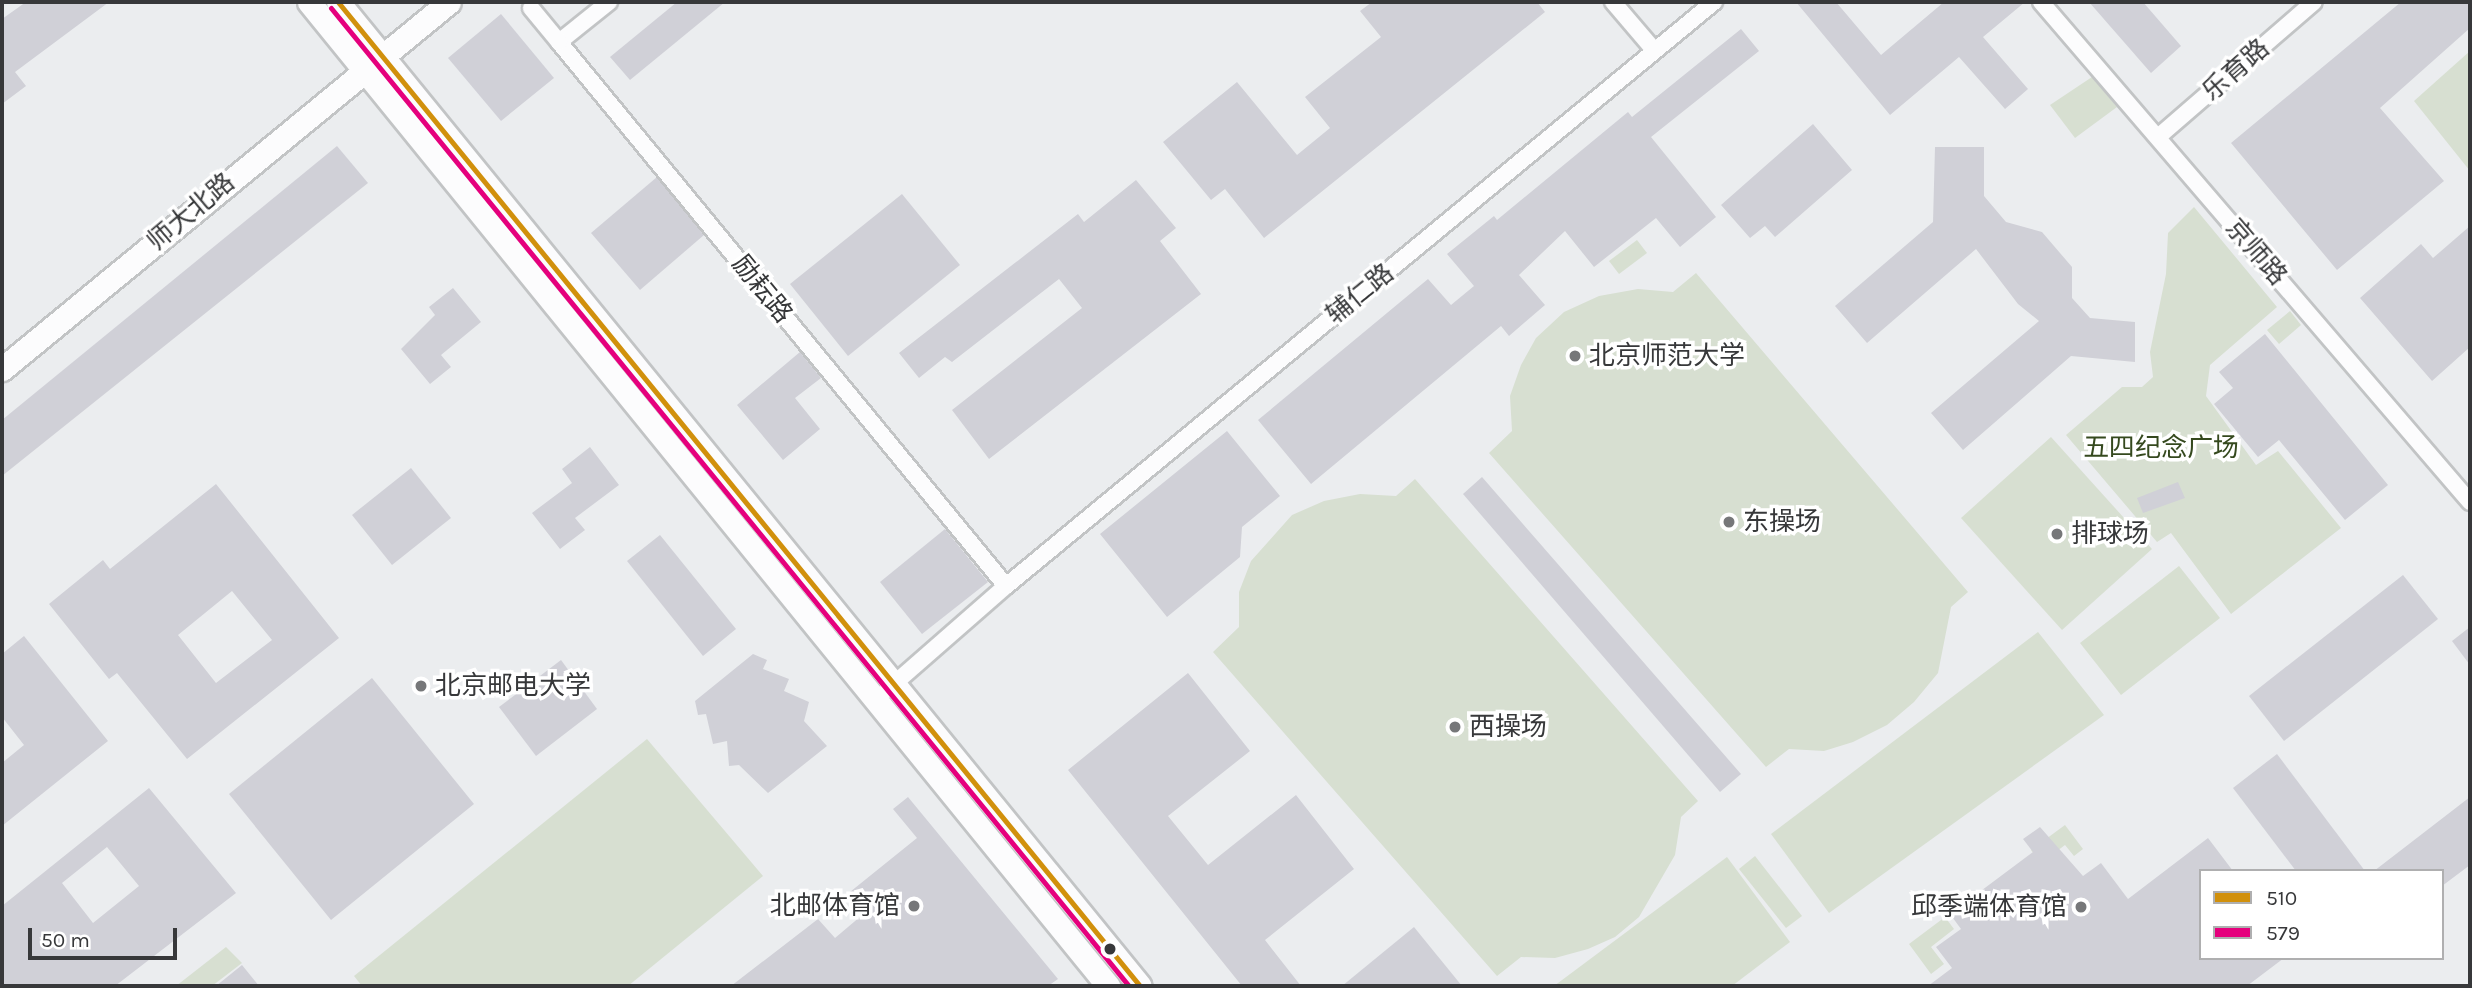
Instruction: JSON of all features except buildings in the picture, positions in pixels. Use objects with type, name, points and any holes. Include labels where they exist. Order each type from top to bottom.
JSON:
[{"type":"street","points":[[309,2],[372,62],[893,685],[1140,986]]},
{"type":"street","points":[[338,2],[372,62],[875,700],[1108,986]]},
{"type":"street","name":"师大北路","points":[[2,369],[372,62],[449,2]]},
{"type":"street","points":[[559,42],[609,2]]},
{"type":"street","points":[[1614,2],[1654,50]]},
{"type":"street","name":"辅仁路","points":[[875,700],[1006,586],[1714,2]]},
{"type":"street","name":"京师路","points":[[2041,2],[2470,502]]},
{"type":"street","name":"乐育路","points":[[2158,137],[2314,2]]},
{"type":"street","name":"励耘路","points":[[531,8],[1006,586]]},
{"type":"green space","points":[[2470,51],[2470,171],[2414,101]]},
{"type":"green space","points":[[2092,77],[2117,107],[2075,138],[2050,105]]},
{"type":"green space","name":"五四纪念广场","points":[[2194,207],[2277,307],[2210,365],[2206,396],[2256,465],[2278,451],[2341,528],[2231,614],[2171,533],[2157,542],[2066,435],[2122,387],[2142,387],[2153,377],[2150,352],[2166,274],[2168,233]]},
{"type":"green space","points":[[1637,240],[1647,253],[1619,274],[1609,261]]},
{"type":"green space","name":"东操场","points":[[1696,273],[1968,592],[1951,607],[1938,673],[1914,702],[1887,725],[1853,742],[1824,751],[1789,749],[1766,767],[1489,453],[1512,431],[1510,396],[1521,365],[1536,338],[1564,312],[1599,296],[1638,289],[1673,292]]},
{"type":"green space","points":[[2290,311],[2301,325],[2279,344],[2267,330]]},
{"type":"green space","name":"排球场","points":[[2051,437],[2152,549],[2062,630],[1961,518]]},
{"type":"green space","name":"西操场","points":[[1415,479],[1698,801],[1681,817],[1675,855],[1639,917],[1615,937],[1588,949],[1555,958],[1521,957],[1497,976],[1213,652],[1239,627],[1239,592],[1251,561],[1292,515],[1324,501],[1360,494],[1396,496]]},
{"type":"green space","points":[[2179,566],[2220,618],[2121,695],[2080,643]]},
{"type":"green space","points":[[2038,632],[2104,715],[1829,913],[1771,834]]},
{"type":"green space","points":[[647,739],[763,876],[628,986],[362,986],[354,976]]},
{"type":"green space","points":[[2065,825],[2083,849],[2074,856],[2065,845],[2041,863],[2031,850]]},
{"type":"green space","points":[[1755,856],[1802,916],[1786,928],[1739,869]]},
{"type":"green space","points":[[1727,857],[1790,942],[1732,986],[1554,986]]},
{"type":"green space","points":[[1945,917],[1954,929],[1931,947],[1944,964],[1931,974],[1909,944]]},
{"type":"green space","points":[[226,947],[242,963],[212,986],[176,986]]},
{"type":"transit line","name":"510","points":[[338,2],[1140,986]]},
{"type":"transit line","name":"579","points":[[331,8],[1129,986]]},
{"type":"place","name":"北京师范大学","points":[[1575,356]]},
{"type":"place","name":"东操场","points":[[1729,522]]},
{"type":"place","name":"排球场","points":[[2057,534]]},
{"type":"place","name":"北京邮电大学","points":[[421,686]]},
{"type":"place","name":"西操场","points":[[1455,727]]},
{"type":"place","name":"北邮体育馆","points":[[914,906]]},
{"type":"place","name":"邱季端体育馆","points":[[2081,907]]}]
